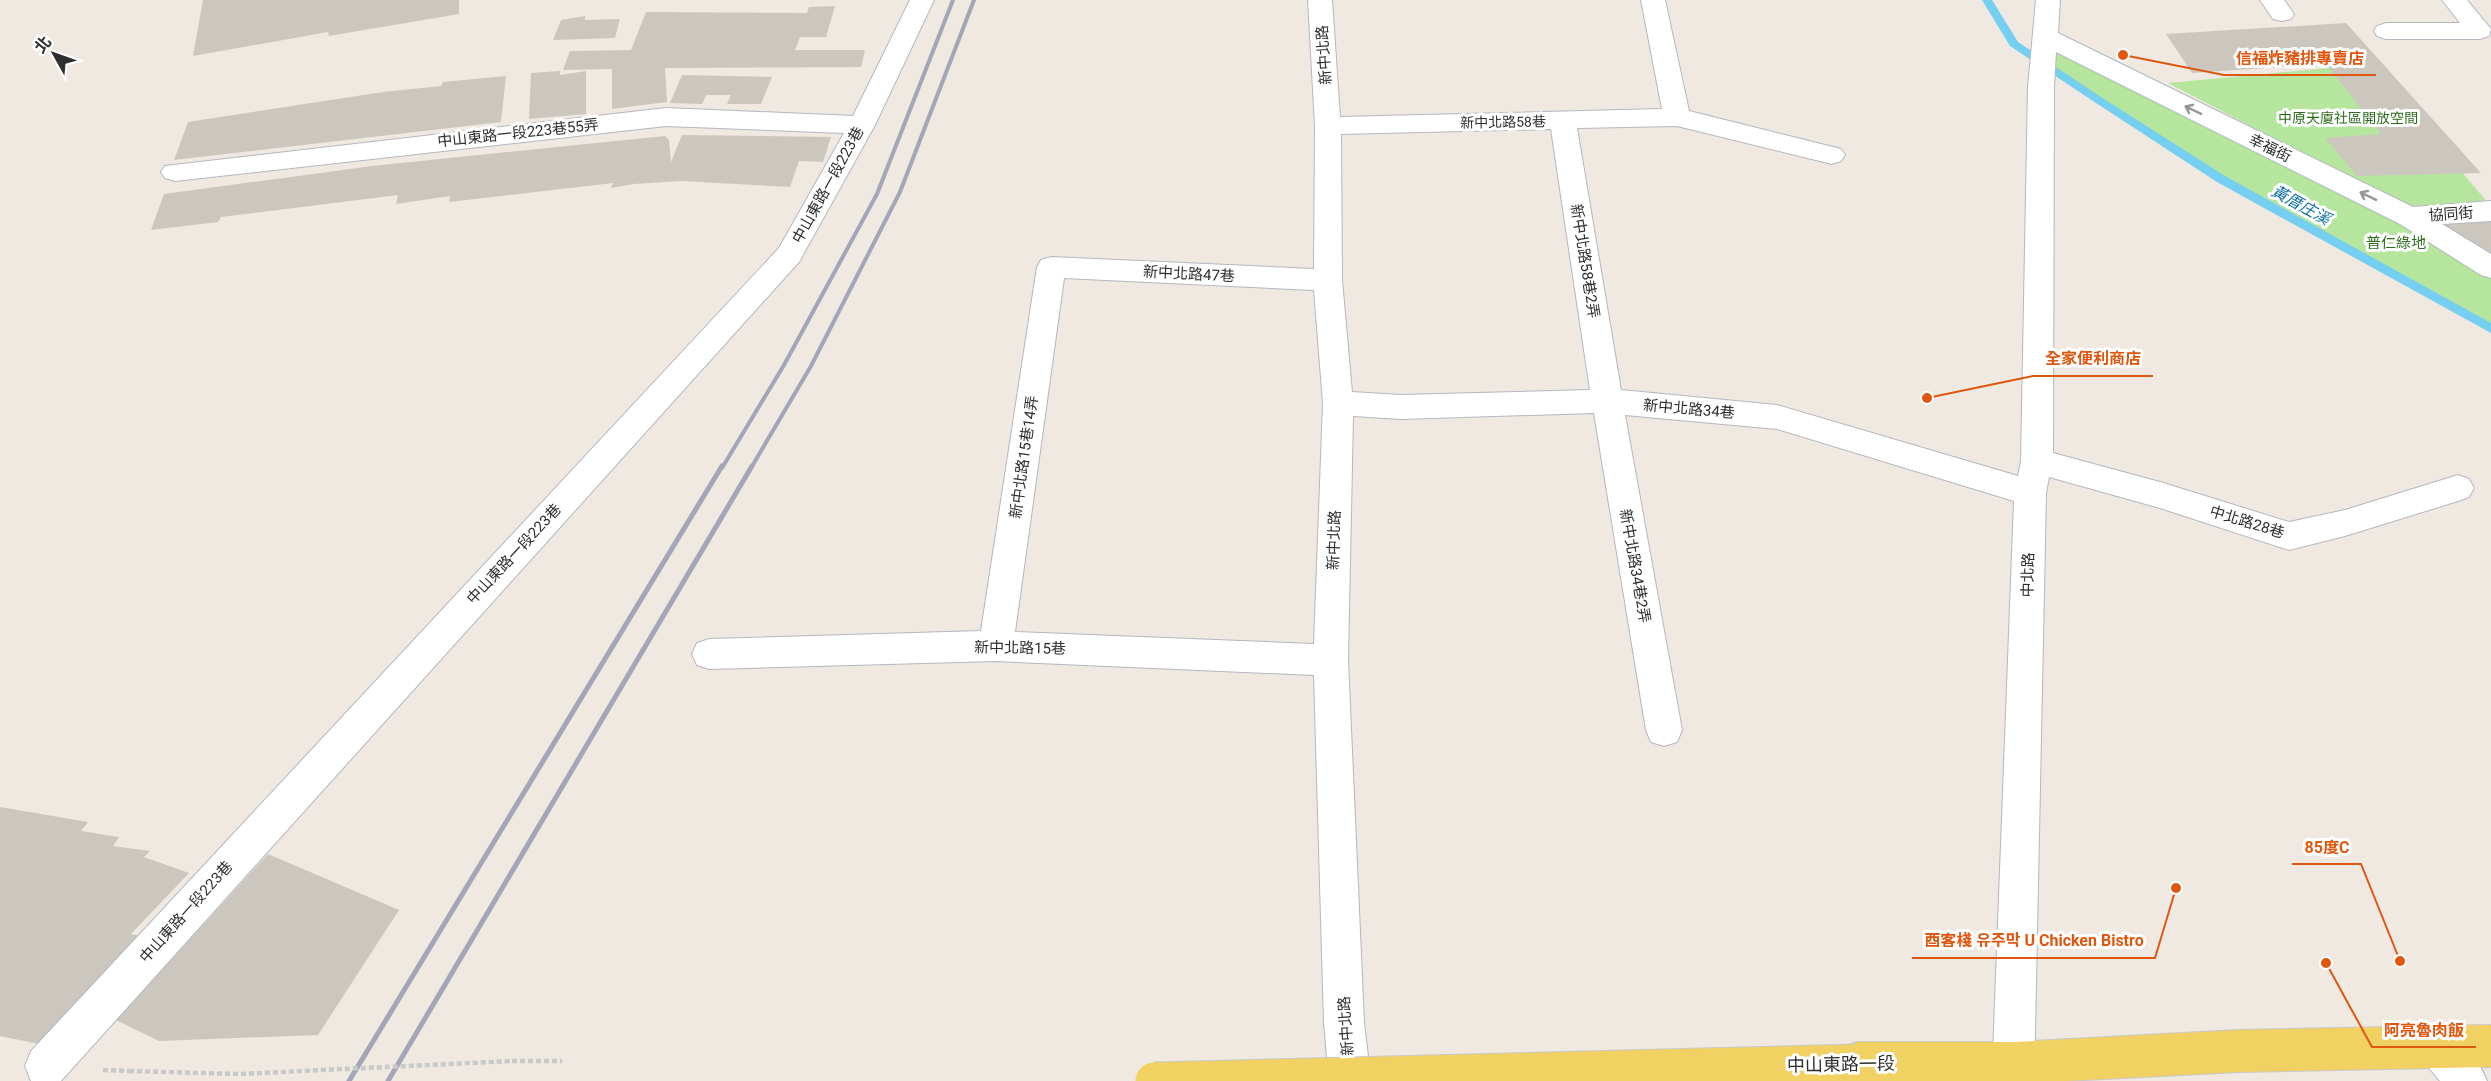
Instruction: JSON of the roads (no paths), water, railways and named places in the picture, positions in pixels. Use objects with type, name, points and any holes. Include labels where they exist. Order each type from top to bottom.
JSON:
[{"type":"main road","name":"中山東路一段","points":[[1154,1081],[1857,1063],[2014,1072],[2239,1051],[2491,1046]]},
{"type":"street","name":"中山東路一段223巷","points":[[46,1066],[789,255],[862,125],[922,0]]},
{"type":"street","name":"新中北路","points":[[1320,0],[1328,126],[1328,280],[1338,403],[1331,660],[1344,1023],[1350,1081]]},
{"type":"street","points":[[1653,0],[1677,117]]},
{"type":"street","points":[[2044,36],[2048,0]]},
{"type":"street","points":[[2386,31],[2480,31],[2454,0]]},
{"type":"street","name":"中北路","points":[[2014,1072],[2030,493],[2037,460],[2040,87],[2044,36]]},
{"type":"street","name":"幸福街","points":[[2044,36],[2410,217],[2491,268]]},
{"type":"street","name":"中山東路一段223巷55弄","points":[[175,172],[666,117],[862,125]]},
{"type":"street","name":"新中北路58巷","points":[[1328,126],[1677,117],[1832,155]]},
{"type":"street","name":"新中北路58巷2弄","points":[[1563,121],[1607,401]]},
{"type":"street","name":"協同街","points":[[2410,217],[2491,211]]},
{"type":"street","name":"新中北路47巷","points":[[1051,267],[1328,280]]},
{"type":"street","name":"新中北路15巷14弄","points":[[996,646],[1051,267]]},
{"type":"street","name":"新中北路34巷","points":[[1338,403],[1401,407],[1607,401],[1777,417],[2030,493]]},
{"type":"street","name":"新中北路34巷2弄","points":[[1607,401],[1664,730]]},
{"type":"street","name":"中北路28巷","points":[[2037,460],[2160,495],[2289,536],[2345,523],[2458,488]]},
{"type":"street","name":"新中北路15巷","points":[[709,654],[996,646],[1331,660]]},
{"type":"street","points":[[2439,1047],[2466,1081]]},
{"type":"waterway","name":"黃厝庄溪","points":[[1987,0],[2014,44],[2100,101],[2221,179],[2491,329]]},
{"type":"railway","points":[[722,468],[784,365],[877,194],[953,0]]},
{"type":"railway","points":[[751,468],[811,366],[900,192],[974,0]]},
{"type":"railway","points":[[349,1081],[722,466]]},
{"type":"railway","points":[[388,1081],[752,466]]},
{"type":"place","name":"信福炸豬排專賣店","points":[[2123,55]]},
{"type":"place","name":"全家便利商店","points":[[1927,398]]},
{"type":"place","name":"酉客棧 유주막 U Chicken Bistro","points":[[2176,888]]},
{"type":"place","name":"85度C","points":[[2400,961]]},
{"type":"place","name":"阿亮魯肉飯","points":[[2326,963]]},
{"type":"park label","name":"中原天廈社區開放空間","points":[[2348,118]]},
{"type":"park label","name":"普仁綠地","points":[[2396,243]]}]
